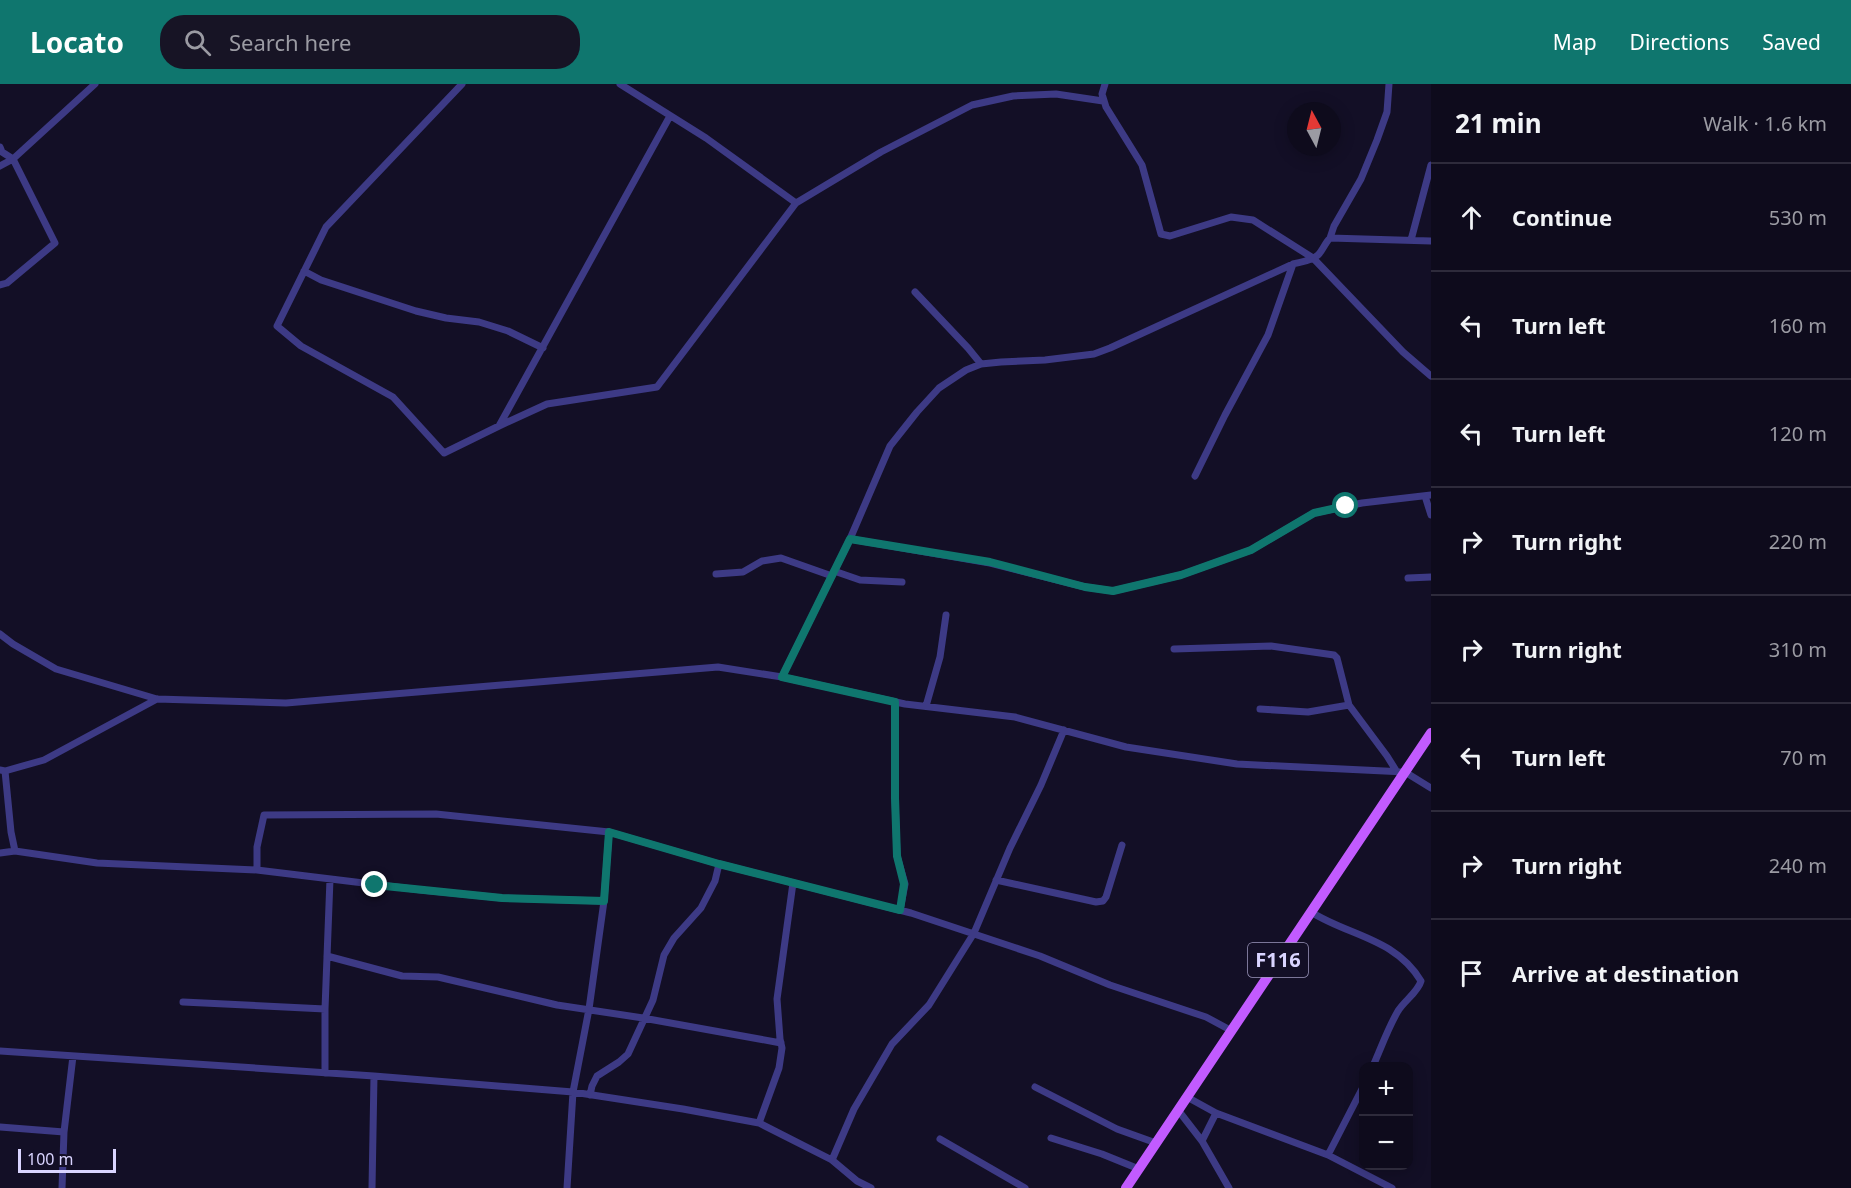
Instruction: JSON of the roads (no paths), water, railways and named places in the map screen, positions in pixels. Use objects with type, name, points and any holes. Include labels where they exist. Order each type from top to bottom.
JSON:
[{"type":"main road","name":"F116","points":[[1126,1188],[1311,912],[1401,772],[1431,733]]},
{"type":"street","points":[[0,166],[13,159],[95,84]]},
{"type":"street","points":[[462,84],[326,227],[277,326],[300,346],[393,397],[444,453],[547,404],[657,387],[795,203],[880,152],[972,105],[1013,96],[1056,94],[1103,101]]},
{"type":"street","points":[[620,84],[706,138],[795,203]]},
{"type":"street","points":[[1105,84],[1102,94],[1103,101],[1142,165],[1161,234],[1170,236],[1220,219],[1253,220],[1312,258],[1403,352],[1431,376]]},
{"type":"street","points":[[782,677],[850,539],[890,446],[939,388],[966,370],[981,364],[1094,354],[1319,254],[1361,179],[1387,112],[1389,84]]},
{"type":"street","points":[[499,426],[670,116]]},
{"type":"street","points":[[0,147],[2,152],[13,159],[55,243],[7,283],[0,285]]},
{"type":"street","points":[[1411,240],[1431,165]]},
{"type":"street","points":[[1330,238],[1431,241]]},
{"type":"street","points":[[1196,476],[1225,415],[1268,335],[1293,264]]},
{"type":"street","points":[[304,271],[321,280],[416,311],[508,331],[543,348]]},
{"type":"street","points":[[915,292],[981,364]]},
{"type":"street","points":[[850,539],[990,562],[1085,587],[1113,591],[1181,575],[1251,550],[1314,513],[1362,503],[1428,495],[1431,515]]},
{"type":"street","points":[[716,574],[743,572],[762,561],[781,558],[860,580],[902,582]]},
{"type":"street","points":[[1408,578],[1431,577]]},
{"type":"street","points":[[926,706],[940,657],[946,615]]},
{"type":"street","points":[[0,633],[13,644],[56,669],[157,699],[286,703],[718,667],[782,677],[895,702],[1016,717],[1126,747],[1237,764],[1401,772]]},
{"type":"street","points":[[1174,649],[1271,646],[1334,655],[1337,658],[1350,705],[1401,772],[1431,788]]},
{"type":"street","points":[[15,851],[2,770],[44,760],[157,699]]},
{"type":"street","points":[[895,702],[897,856],[904,884],[900,910]]},
{"type":"street","points":[[1260,709],[1308,711],[1350,705]]},
{"type":"street","points":[[832,1160],[854,1109],[892,1044],[929,1005],[974,933],[1064,730]]},
{"type":"street","points":[[257,870],[257,847],[264,815],[436,814],[609,832],[719,864],[900,910],[974,933],[1040,956],[1110,986],[1206,1017],[1232,1030]]},
{"type":"street","points":[[567,1188],[573,1092],[589,1009],[604,901],[609,832]]},
{"type":"street","points":[[996,880],[1096,902],[1104,901],[1122,845]]},
{"type":"street","points":[[0,853],[15,851],[97,863],[257,870],[502,898],[604,901]]},
{"type":"street","points":[[590,1095],[597,1076],[628,1054],[653,1000],[664,955],[674,938],[705,901],[719,864]]},
{"type":"street","points":[[325,1073],[330,879]]},
{"type":"street","points":[[759,1123],[779,1068],[783,1048],[777,999],[793,883]]},
{"type":"street","points":[[1311,912],[1323,920],[1380,943],[1404,959],[1420,981],[1419,986],[1400,1007],[1375,1062]]},
{"type":"street","points":[[327,956],[402,976],[446,978],[557,1005],[782,1043]]},
{"type":"street","points":[[183,1002],[325,1009]]},
{"type":"street","points":[[0,1051],[573,1092],[759,1123],[832,1160],[857,1181],[871,1188]]},
{"type":"street","points":[[62,1188],[64,1132],[73,1056]]},
{"type":"street","points":[[372,1188],[374,1076]]},
{"type":"street","points":[[1035,1087],[1117,1129],[1156,1143]]},
{"type":"street","points":[[1328,1155],[1359,1095]]},
{"type":"street","points":[[1187,1097],[1216,1113],[1328,1155],[1392,1188]]},
{"type":"street","points":[[1178,1110],[1202,1141],[1229,1188]]},
{"type":"street","points":[[1202,1141],[1216,1113]]},
{"type":"street","points":[[0,1127],[64,1132]]},
{"type":"street","points":[[1051,1138],[1102,1154],[1139,1169]]},
{"type":"street","points":[[940,1139],[1025,1188]]}]
